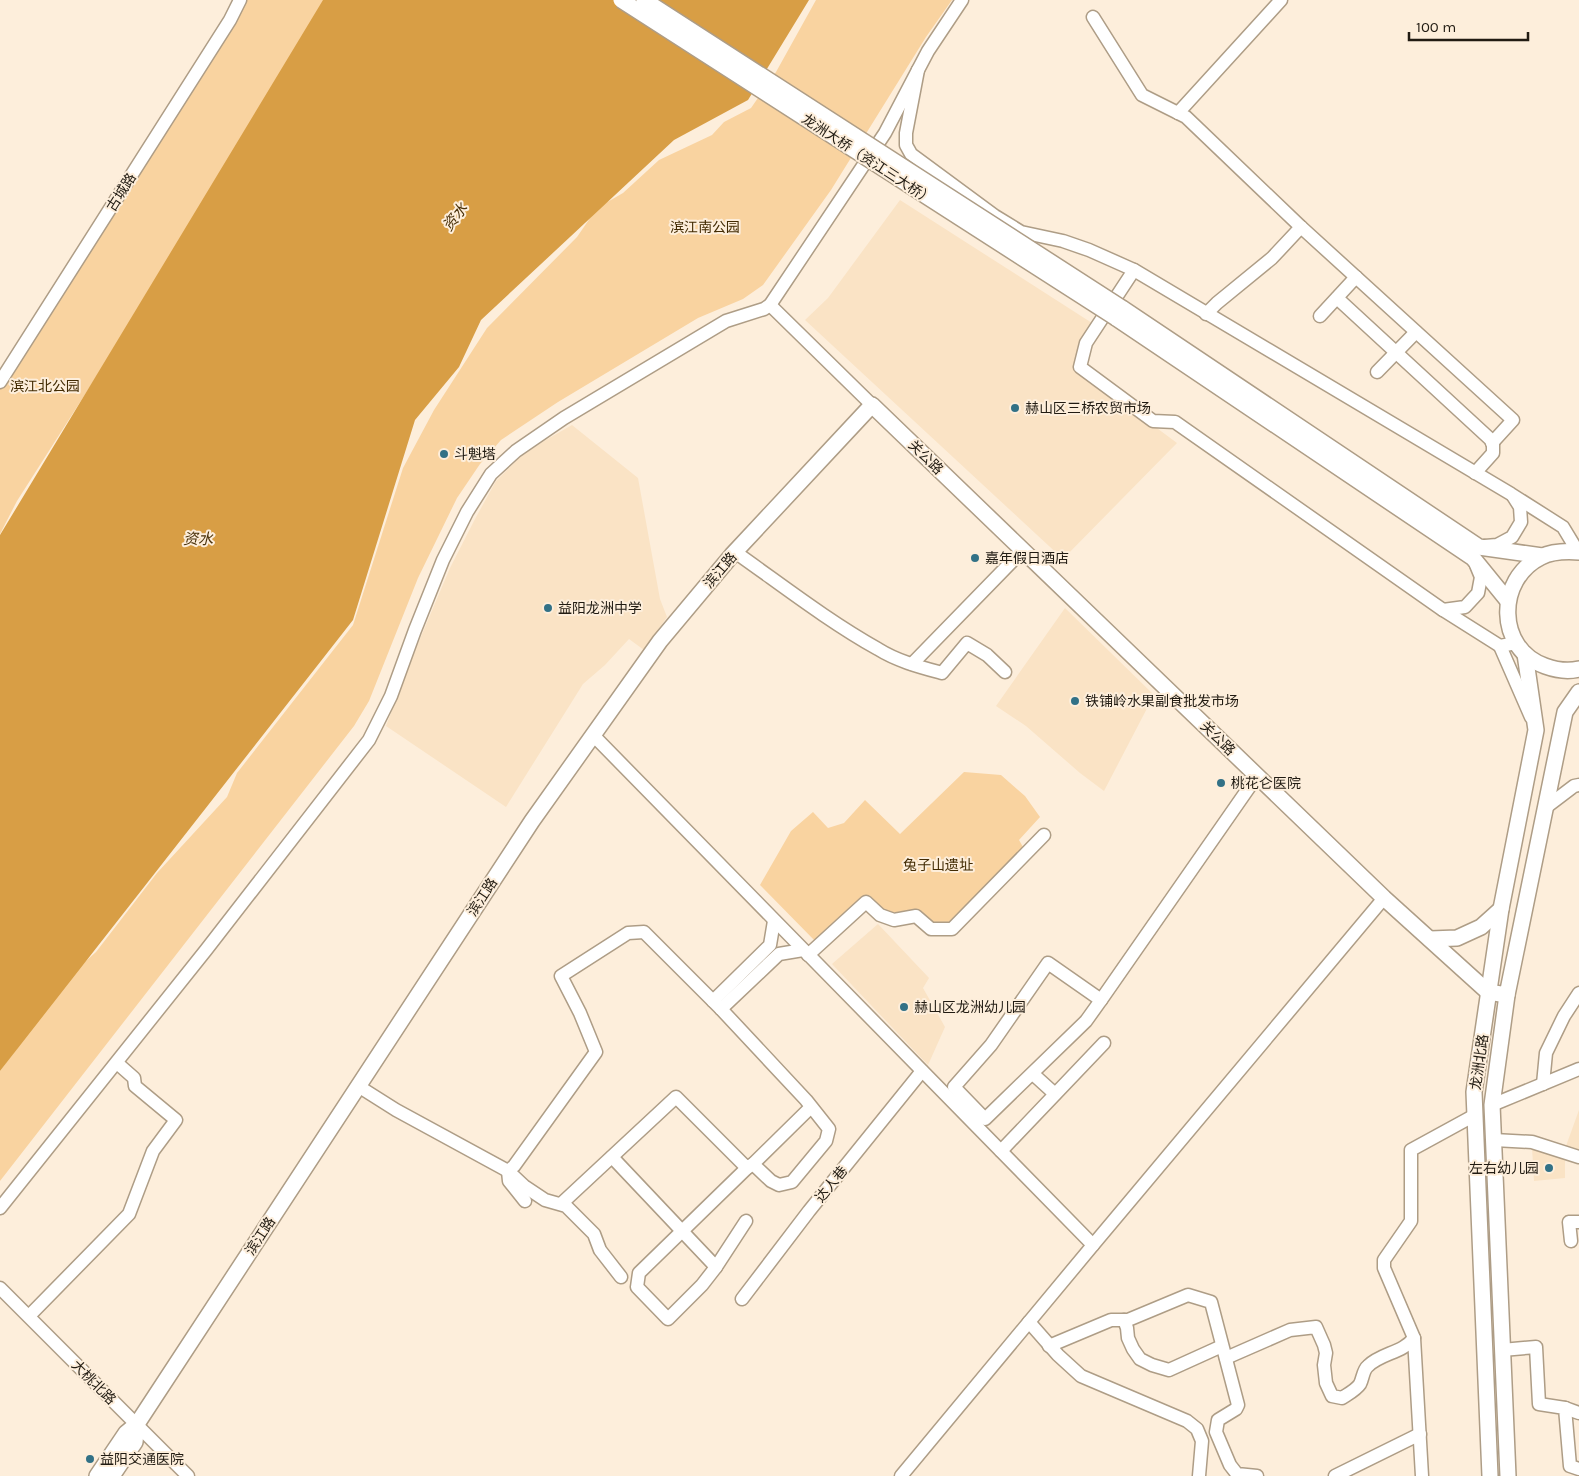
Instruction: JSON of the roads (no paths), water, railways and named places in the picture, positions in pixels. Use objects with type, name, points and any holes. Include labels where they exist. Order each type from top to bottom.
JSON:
[{"type":"main road","name":"龙洲大桥（资江三大桥）","points":[[620,0],[1119,313]]},
{"type":"main road","name":"龙洲大桥（资江三大桥）","points":[[644,0],[1119,313]]},
{"type":"main road","points":[[1119,313],[1476,553],[1508,601]]},
{"type":"main road","name":"关公路","points":[[872,405],[1384,898],[1488,992]]},
{"type":"main road","name":"滨江路","points":[[97,1476],[126,1433],[137,1424],[532,821],[660,640],[735,552],[872,405]]},
{"type":"main road","points":[[1476,553],[1542,556],[1560,551],[1579,552]]},
{"type":"main road","points":[[1508,601],[1514,583],[1526,567],[1542,556]]},
{"type":"main road","name":"龙洲北路","points":[[1490,1476],[1474,1092],[1501,909],[1536,730],[1521,648],[1510,630],[1507,616],[1508,601]]},
{"type":"main road","points":[[1521,648],[1539,664],[1555,670],[1579,669]]},
{"type":"main road","name":"龙洲北路","points":[[1508,1476],[1492,1105],[1507,995],[1564,712],[1579,692]]},
{"type":"main road","points":[[1430,939],[1456,938],[1481,927],[1501,909]]},
{"type":"main road","points":[[1488,992],[1507,995]]},
{"type":"main road","name":"滨江路","points":[[112,1476],[135,1442],[137,1424]]},
{"type":"street","name":"古城路","points":[[0,382],[230,20],[240,0]]},
{"type":"street","points":[[0,1208],[117,1063],[369,740],[392,696],[415,630],[443,560],[467,512],[491,474],[516,450],[572,413],[726,321],[764,309],[770,305],[885,133],[928,51],[962,0]]},
{"type":"street","points":[[1178,113],[1281,0]]},
{"type":"street","points":[[1093,16],[1142,95],[1186,117],[1356,277],[1513,420],[1492,442]]},
{"type":"street","points":[[918,70],[906,133],[906,145],[911,154],[995,216],[1020,232],[1062,241],[1090,250],[1134,270],[1511,494],[1562,527],[1579,552]]},
{"type":"street","points":[[1206,314],[1217,302],[1272,258],[1301,226]]},
{"type":"street","points":[[1134,270],[1086,343],[1080,367],[1153,421],[1175,422],[1443,610],[1500,646],[1521,648]]},
{"type":"street","points":[[1320,316],[1356,277]]},
{"type":"street","points":[[1338,298],[1492,442],[1494,453],[1476,473]]},
{"type":"street","points":[[770,305],[872,405]]},
{"type":"street","points":[[1377,372],[1416,332]]},
{"type":"street","points":[[1443,610],[1465,607],[1478,593],[1481,577],[1476,553],[1512,537],[1521,522],[1520,507],[1511,494]]},
{"type":"street","points":[[912,664],[1023,550]]},
{"type":"street","points":[[735,552],[879,650],[912,664],[942,673],[967,643],[986,655],[1005,672]]},
{"type":"street","points":[[1500,646],[1536,730]]},
{"type":"street","points":[[592,736],[1093,1245]]},
{"type":"street","points":[[1101,1000],[1048,964],[990,1044],[954,1087],[985,1119],[1086,1021],[1101,1000],[1257,776]]},
{"type":"street","points":[[1545,808],[1574,786],[1579,785]]},
{"type":"street","points":[[717,1005],[779,954],[806,953],[866,902],[880,915],[894,920],[916,916],[931,929],[952,929],[1044,835]]},
{"type":"street","points":[[901,1476],[1384,898]]},
{"type":"street","points":[[717,1005],[770,945],[774,920]]},
{"type":"street","points":[[508,1171],[514,1166],[596,1052],[580,1013],[561,976],[628,933],[644,932],[717,1005],[829,1129],[826,1141],[792,1182],[779,1185],[771,1182],[750,1166],[676,1097],[561,1204]]},
{"type":"street","points":[[1543,1084],[1546,1053],[1564,1016],[1579,993]]},
{"type":"street","points":[[1001,1151],[1104,1043]]},
{"type":"street","points":[[29,1316],[129,1214],[152,1151],[176,1120],[135,1086],[134,1078],[117,1063]]},
{"type":"street","points":[[1492,1105],[1579,1069]]},
{"type":"street","name":"达人巷","points":[[742,1299],[809,1211],[922,1071]]},
{"type":"street","points":[[1033,1074],[1055,1094]]},
{"type":"street","points":[[358,1086],[396,1110],[508,1171],[524,1186],[545,1200],[566,1206],[594,1234],[600,1250],[621,1277]]},
{"type":"street","points":[[746,1221],[702,1285],[668,1318],[637,1287],[639,1273],[811,1107]]},
{"type":"street","points":[[1422,1476],[1414,1338],[1384,1268],[1384,1260],[1411,1221],[1411,1150],[1475,1114]]},
{"type":"street","points":[[1494,1140],[1532,1142],[1579,1157]]},
{"type":"street","points":[[612,1157],[716,1267]]},
{"type":"street","points":[[508,1171],[509,1181],[524,1201]]},
{"type":"street","points":[[1571,1241],[1569,1222],[1579,1222]]},
{"type":"street","name":"大桃北路","points":[[0,1288],[188,1476]]},
{"type":"street","points":[[1049,1346],[1111,1320],[1128,1320],[1188,1295],[1211,1302],[1238,1405],[1236,1409],[1218,1420],[1216,1432],[1230,1465],[1237,1474],[1257,1476]]},
{"type":"street","points":[[1124,1320],[1128,1338],[1140,1359],[1169,1370],[1290,1330],[1316,1327],[1326,1353],[1324,1365],[1326,1383],[1332,1396],[1342,1398],[1352,1392],[1360,1383],[1366,1367],[1409,1345],[1414,1338]]},
{"type":"street","points":[[1029,1322],[1049,1346],[1081,1376],[1188,1421],[1197,1429],[1202,1441],[1199,1476]]},
{"type":"street","points":[[1502,1350],[1536,1346],[1539,1404],[1565,1408],[1579,1413]]},
{"type":"street","points":[[1565,1408],[1570,1466],[1579,1468]]},
{"type":"street","points":[[1335,1476],[1420,1434]]},
{"type":"water","name":"资水","points":[[323,0],[809,0],[748,100],[674,140],[481,320],[459,367],[415,420],[353,620],[0,1071],[0,535]]},
{"type":"place","name":"赫山区三桥农贸市场","points":[[1015,408]]},
{"type":"place","name":"斗魁塔","points":[[444,454]]},
{"type":"place","name":"嘉年假日酒店","points":[[975,558]]},
{"type":"place","name":"益阳龙洲中学","points":[[548,608]]},
{"type":"place","name":"铁铺岭水果副食批发市场","points":[[1075,701]]},
{"type":"place","name":"桃花仑医院","points":[[1221,783]]},
{"type":"place","name":"赫山区龙洲幼儿园","points":[[904,1007]]},
{"type":"place","name":"左右幼儿园","points":[[1549,1168]]},
{"type":"place","name":"益阳交通医院","points":[[90,1459]]},
{"type":"park label","name":"滨江南公园","points":[[705,227]]},
{"type":"park label","name":"滨江北公园","points":[[45,386]]},
{"type":"park label","name":"兔子山遗址","points":[[938,865]]}]
